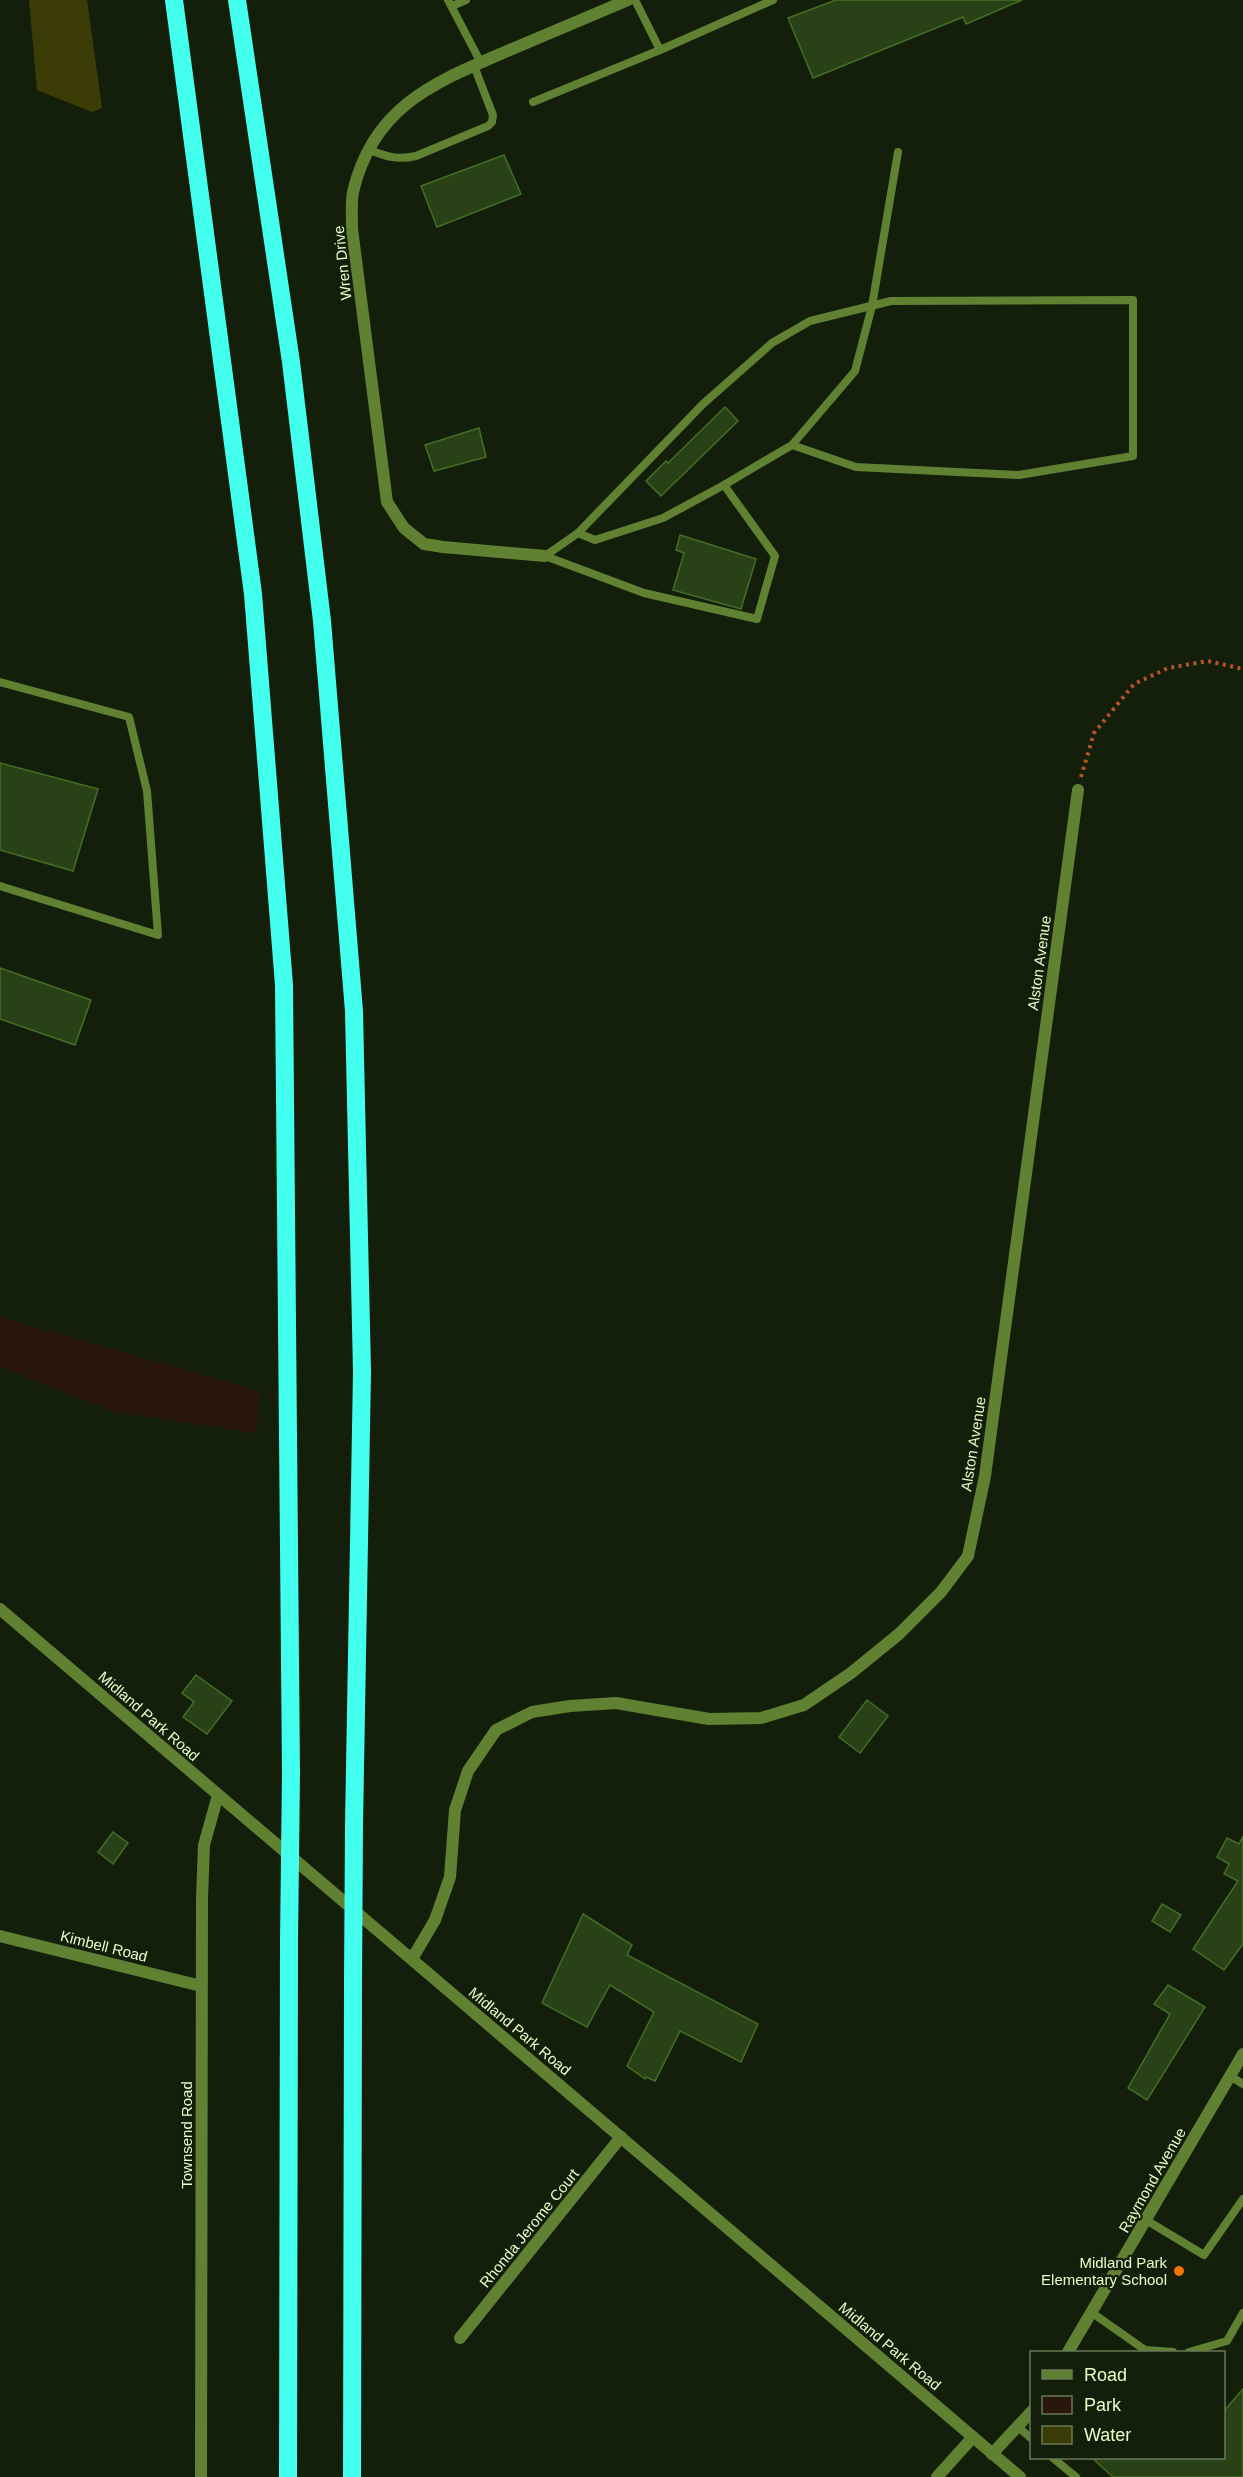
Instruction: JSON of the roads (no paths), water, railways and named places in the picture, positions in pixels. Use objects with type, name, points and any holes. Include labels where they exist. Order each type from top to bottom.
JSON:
[{"type":"highway","points":[[174,0],[254,594],[284,985],[291,1773],[288,2477]]},
{"type":"highway","points":[[237,0],[291,362],[322,621],[354,1011],[362,1372],[354,1825],[352,2477]]},
{"type":"street","name":"Wren Drive","points":[[545,556],[424,544],[404,528],[387,502],[352,229],[353,194],[370,150],[385,126],[402,106],[426,90],[477,64],[628,0]]},
{"type":"street","name":"Alston Avenue","points":[[412,1959],[435,1920],[450,1877],[455,1810],[468,1771],[496,1730],[532,1712],[570,1706],[616,1703],[709,1719],[761,1718],[804,1705],[852,1673],[899,1634],[941,1592],[968,1556],[985,1476],[1078,790]]},
{"type":"street","name":"Midland Park Road","points":[[0,1608],[1020,2477]]},
{"type":"street","name":"Townsend Road","points":[[201,2477],[201,1986],[204,1845],[218,1795]]},
{"type":"street","name":"Kimbell Road","points":[[0,1936],[201,1986]]},
{"type":"street","name":"Raymond Avenue","points":[[1069,2351],[1243,2054]]},
{"type":"street","name":"Rhonda Jerome Court","points":[[460,2338],[621,2137]]},
{"type":"street","points":[[992,2454],[1030,2413]]},
{"type":"street","points":[[937,2477],[973,2437]]},
{"type":"lane","points":[[370,150],[389,158],[416,156],[488,126],[492,122],[493,116],[477,64],[450,3],[466,0]]},
{"type":"lane","points":[[635,0],[660,50]]},
{"type":"lane","points":[[533,102],[660,50],[773,0]]},
{"type":"lane","points":[[578,533],[595,540],[663,518],[792,445],[855,371],[873,306],[898,152]]},
{"type":"lane","points":[[545,556],[578,533],[703,404],[772,343],[810,321],[891,301],[1133,300],[1133,456],[1019,475],[856,467],[792,445]]},
{"type":"lane","points":[[545,556],[644,593],[757,619],[776,556],[723,485]]},
{"type":"lane","points":[[0,682],[129,717],[147,791],[158,935],[0,886]]},
{"type":"lane","points":[[1230,2076],[1243,2084]]},
{"type":"lane","points":[[1146,2220],[1204,2255],[1243,2199]]},
{"type":"lane","points":[[1091,2312],[1145,2350],[1159,2351]]},
{"type":"lane","points":[[1192,2351],[1227,2341],[1243,2313]]},
{"type":"lane","points":[[1018,2427],[1030,2437]]},
{"type":"lane","points":[[1055,2459],[1076,2477]]},
{"type":"water","points":[[29,0],[87,0],[102,108],[92,112],[37,90]]},
{"type":"place","name":"Midland Park Elementary School","points":[[1179,2271]]}]
